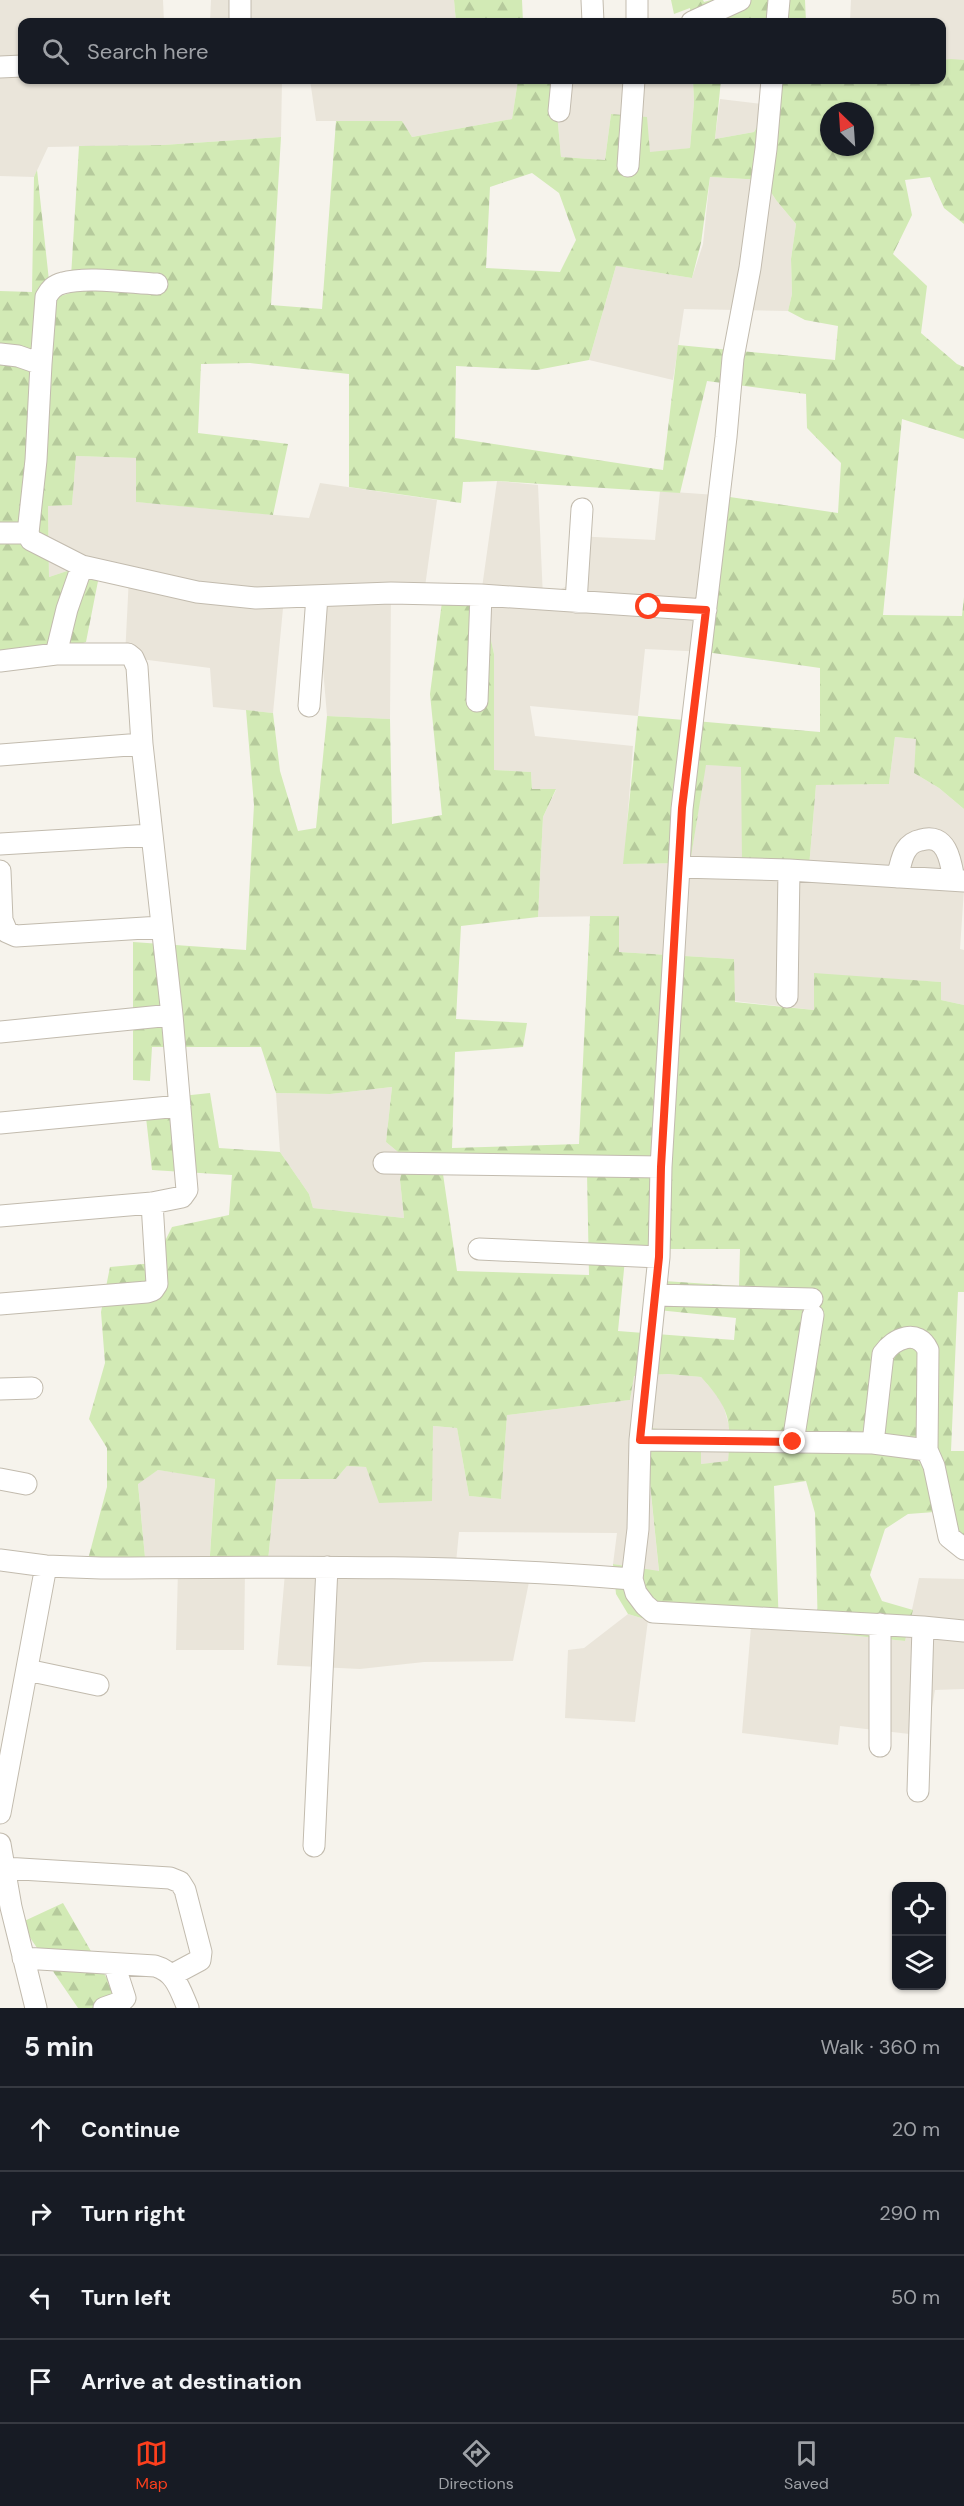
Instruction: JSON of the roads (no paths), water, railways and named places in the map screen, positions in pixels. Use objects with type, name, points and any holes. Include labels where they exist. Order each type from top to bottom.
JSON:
[{"type":"street","points":[[240,0],[240,18]]},
{"type":"street","points":[[592,0],[593,18]]},
{"type":"street","points":[[637,0],[637,18]]},
{"type":"street","points":[[701,18],[740,0]]},
{"type":"street","points":[[777,18],[779,0]]},
{"type":"street","points":[[0,67],[18,66]]},
{"type":"street","points":[[559,111],[562,84]]},
{"type":"street","points":[[628,166],[634,84]]},
{"type":"street","points":[[772,84],[766,148],[750,268],[733,358],[726,437],[682,808],[661,1167],[659,1257],[640,1440],[638,1529],[632,1579],[636,1593],[653,1612],[880,1624],[964,1632]]},
{"type":"street","points":[[157,284],[75,281],[61,283],[51,289],[46,297],[36,460],[28,533],[31,540],[82,566],[197,592],[256,598],[391,592],[481,595],[706,610]]},
{"type":"street","points":[[0,354],[18,356],[41,364]]},
{"type":"street","points":[[576,602],[582,509]]},
{"type":"street","points":[[0,533],[28,533]]},
{"type":"street","points":[[56,654],[67,609],[82,566]]},
{"type":"street","points":[[477,701],[481,595]]},
{"type":"street","points":[[309,706],[316,596]]},
{"type":"street","points":[[0,661],[56,654],[128,654],[134,658],[137,667],[151,835],[172,1015],[187,1191],[182,1197],[152,1203],[0,1216]]},
{"type":"street","points":[[0,755],[142,744]]},
{"type":"street","points":[[0,844],[151,835]]},
{"type":"street","points":[[679,867],[789,870],[897,877],[959,881],[944,846],[936,840],[925,838],[914,842],[906,849],[897,877]]},
{"type":"street","points":[[787,996],[789,870]]},
{"type":"street","points":[[0,871],[3,927],[7,932],[16,936],[161,927]]},
{"type":"street","points":[[0,1032],[172,1015]]},
{"type":"street","points":[[0,1123],[180,1106]]},
{"type":"street","points":[[384,1162],[661,1167]]},
{"type":"street","points":[[0,1304],[153,1290],[157,1284],[152,1203]]},
{"type":"street","points":[[479,1249],[659,1257]]},
{"type":"street","points":[[655,1295],[812,1307],[793,1442]]},
{"type":"street","points":[[873,1443],[883,1354],[889,1346],[907,1337],[915,1337],[922,1341],[928,1350],[927,1450],[934,1466],[949,1537],[964,1549]]},
{"type":"street","points":[[0,1389],[32,1388]]},
{"type":"street","points":[[640,1440],[873,1443],[927,1450]]},
{"type":"street","points":[[0,1479],[26,1484]]},
{"type":"street","points":[[0,1560],[46,1566],[484,1569],[632,1579]]},
{"type":"street","points":[[0,1813],[46,1566]]},
{"type":"street","points":[[314,1846],[327,1567]]},
{"type":"street","points":[[880,1624],[880,1746]]},
{"type":"street","points":[[918,1791],[923,1627]]},
{"type":"street","points":[[27,1670],[98,1685]]},
{"type":"street","points":[[0,1844],[3,1868],[36,2008]]},
{"type":"street","points":[[3,1868],[170,1878],[180,1882],[201,1952],[200,1960],[172,1975]]},
{"type":"street","points":[[23,1958],[155,1966],[172,1975],[188,2008]]},
{"type":"street","points":[[104,2008],[121,2002],[125,1998],[114,1964]]}]
